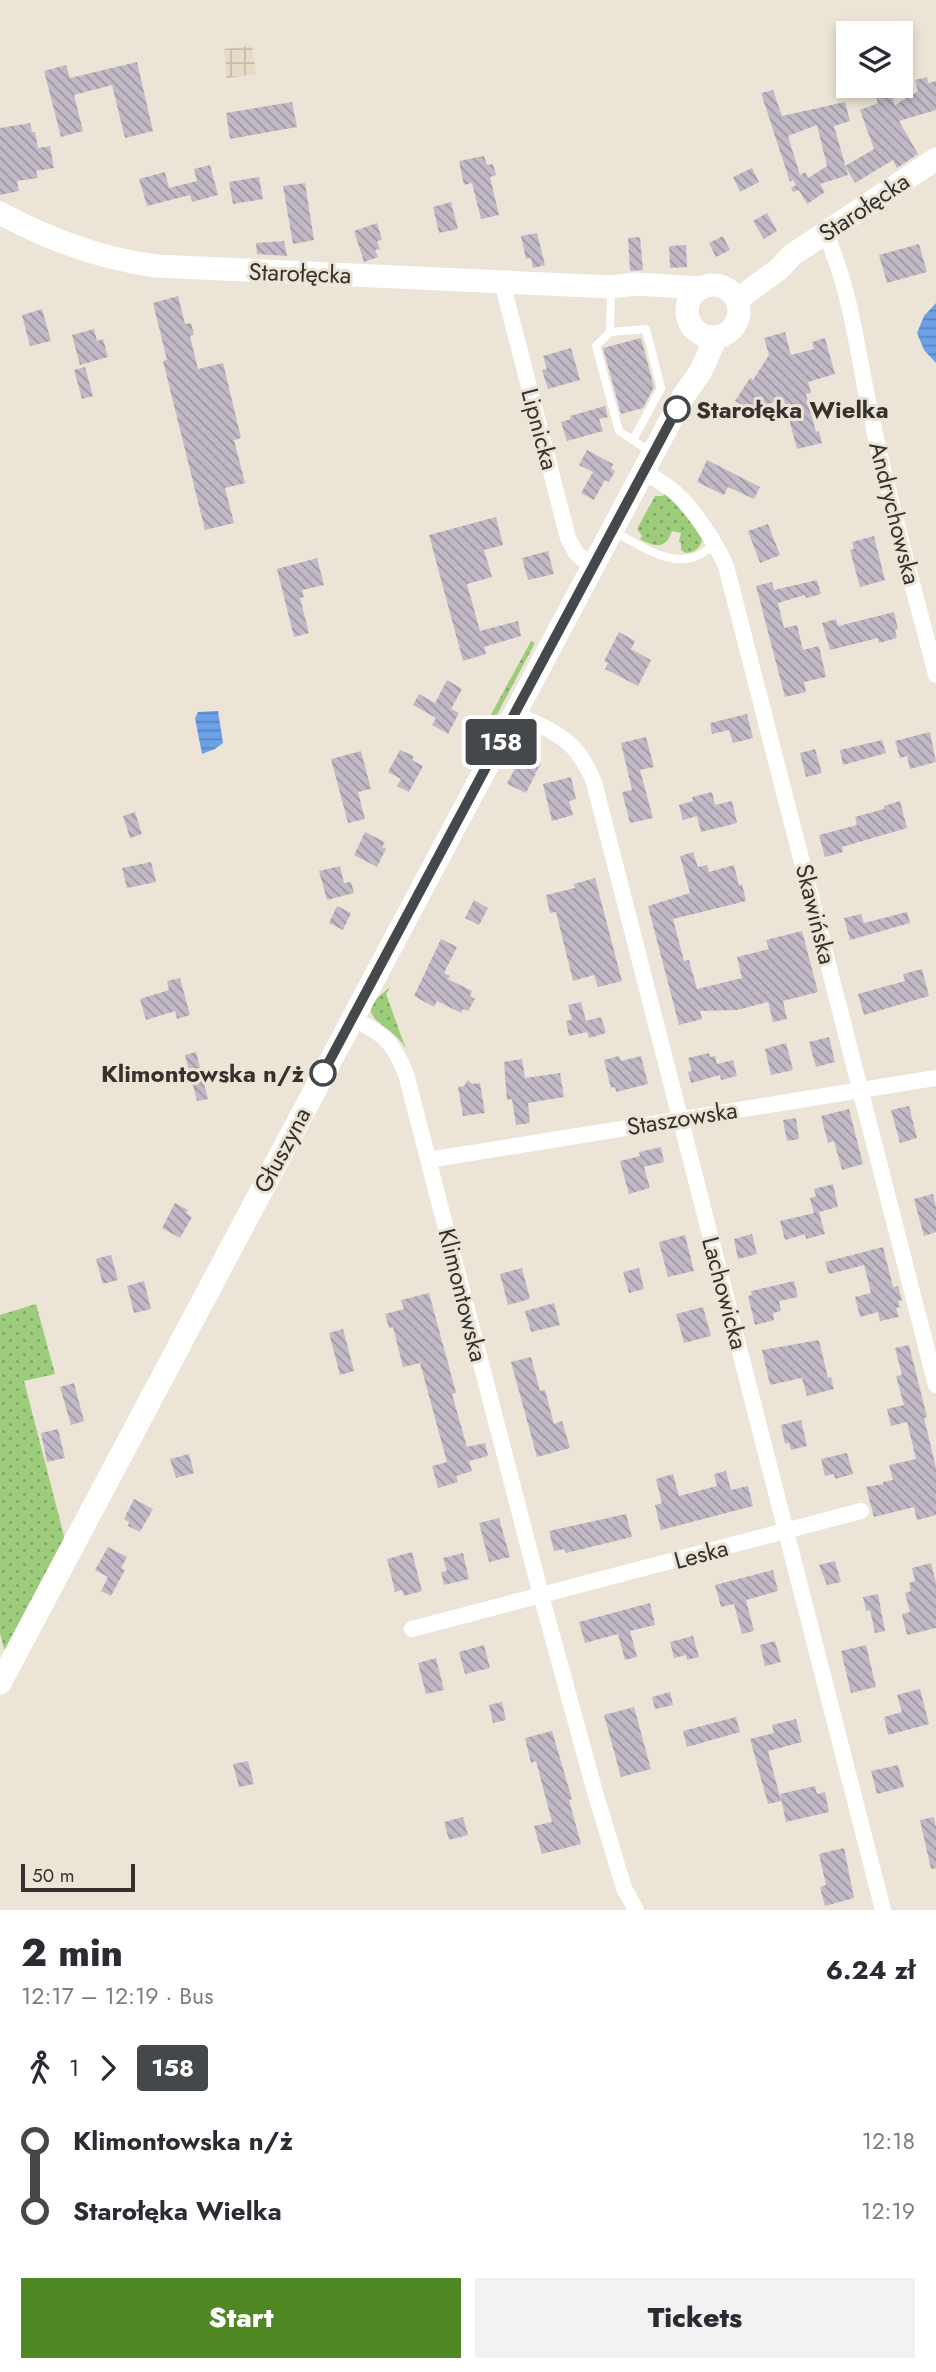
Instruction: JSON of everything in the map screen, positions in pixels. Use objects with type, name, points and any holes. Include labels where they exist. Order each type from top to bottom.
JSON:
[{"type":"street","name":"Starołęcka","points":[[730,294],[775,260],[793,255],[936,159]]},
{"type":"street","name":"Starołęcka","points":[[0,213],[76,246],[148,265],[611,287],[636,284],[693,297]]},
{"type":"street","name":"Andrychowska","points":[[825,233],[836,257],[849,304],[871,417],[936,672]]},
{"type":"street","name":"Lipnicka","points":[[502,282],[568,538],[576,553],[593,567]]},
{"type":"street","points":[[708,285],[730,294],[738,316],[731,330],[707,334],[689,320],[693,297],[708,285]]},
{"type":"street","name":"Głuszyna","points":[[0,1683],[649,463],[684,395],[707,334]]},
{"type":"street","name":"Skawińska","points":[[649,463],[716,544],[731,582],[936,1385]]},
{"type":"street","name":"Lachowicka","points":[[516,714],[566,739],[585,761],[594,782],[883,1910]]},
{"type":"street","name":"Klimontowska","points":[[352,1019],[378,1031],[389,1040],[406,1074],[541,1595],[624,1888],[636,1910]]},
{"type":"street","name":"Staszowska","points":[[428,1160],[936,1077]]},
{"type":"street","name":"Leska","points":[[541,1595],[861,1511]]},
{"type":"street","points":[[412,1629],[541,1595]]},
{"type":"lane","points":[[610,332],[611,287]]},
{"type":"lane","points":[[633,440],[662,388],[646,330],[610,332],[596,346],[619,431],[633,440],[649,463]]},
{"type":"lane","points":[[612,531],[654,552],[673,558],[688,559],[698,556],[716,544]]},
{"type":"shaded area","points":[[252,46],[256,74],[227,78],[224,49]]},
{"type":"green space","points":[[666,492],[703,534],[700,545],[694,551],[686,553],[681,550],[681,533],[672,531],[667,541],[660,545],[640,539],[642,536],[637,529],[655,496],[663,496]]},
{"type":"green space","points":[[531,641],[535,643],[485,737],[483,729]]},
{"type":"green space","points":[[390,987],[386,994],[406,1049],[371,1011],[370,1004]]},
{"type":"green space","points":[[36,1304],[55,1374],[24,1381],[65,1540],[7,1660],[0,1633],[0,1315]]},
{"type":"water","points":[[936,303],[936,363],[924,350],[917,333],[924,316]]},
{"type":"water","points":[[218,711],[223,743],[202,754],[195,718],[198,712]]},
{"type":"building","points":[[137,62],[153,131],[125,138],[112,85],[74,95],[83,131],[61,137],[44,71],[66,65],[70,78]]},
{"type":"building","points":[[927,77],[928,83],[936,81],[936,110],[899,121],[918,154],[897,168],[893,160],[855,183],[845,166],[874,149],[860,110],[878,103],[876,98],[893,98],[895,105],[906,98],[913,98],[913,94],[918,91],[915,80]]},
{"type":"building","points":[[773,90],[782,116],[845,102],[850,121],[834,126],[848,175],[820,184],[825,192],[807,204],[799,190],[793,192],[791,188],[796,185],[793,180],[805,172],[808,178],[827,166],[817,125],[788,136],[800,175],[790,182],[761,93]]},
{"type":"building","points":[[292,102],[297,127],[230,139],[226,113]]},
{"type":"building","points":[[30,123],[38,148],[50,146],[54,168],[36,171],[38,178],[17,181],[19,191],[0,195],[0,128]]},
{"type":"building","points":[[484,156],[487,165],[493,164],[496,175],[490,177],[499,215],[481,219],[472,183],[464,185],[459,161]]},
{"type":"building","points":[[210,165],[218,195],[192,202],[190,195],[147,206],[139,179],[165,172],[169,188],[197,181],[194,169]]},
{"type":"building","points":[[752,168],[759,182],[740,192],[733,177]]},
{"type":"building","points":[[259,177],[263,199],[233,204],[229,182]]},
{"type":"building","points":[[305,183],[314,240],[293,244],[283,186]]},
{"type":"building","points":[[451,202],[458,229],[439,233],[433,207]]},
{"type":"building","points":[[767,213],[777,231],[764,239],[753,221]]},
{"type":"building","points":[[377,223],[382,240],[377,241],[380,249],[375,250],[378,257],[364,262],[354,231]]},
{"type":"building","points":[[537,233],[545,265],[533,268],[531,258],[526,259],[521,236]]},
{"type":"building","points":[[723,236],[730,250],[716,257],[709,243]]},
{"type":"building","points":[[640,237],[643,270],[630,271],[628,238]]},
{"type":"building","points":[[284,241],[287,256],[257,254],[256,243]]},
{"type":"building","points":[[919,244],[927,272],[887,283],[879,255]]},
{"type":"building","points":[[686,245],[687,267],[670,268],[669,246]]},
{"type":"building","points":[[178,296],[185,324],[191,323],[194,335],[190,336],[198,369],[223,363],[241,438],[234,440],[245,483],[225,488],[234,523],[205,530],[163,361],[167,360],[153,303]]},
{"type":"building","points":[[42,309],[51,341],[30,346],[22,315]]},
{"type":"building","points":[[94,329],[97,341],[103,339],[108,357],[80,365],[72,335]]},
{"type":"building","points":[[785,332],[791,355],[814,349],[812,342],[825,338],[835,374],[808,382],[811,393],[806,394],[816,432],[819,431],[822,443],[797,449],[784,400],[763,405],[758,414],[735,401],[769,355],[764,338]]},
{"type":"building","points":[[641,338],[654,387],[643,408],[621,414],[603,348]]},
{"type":"building","points":[[571,348],[580,380],[548,389],[542,370],[547,369],[543,356]]},
{"type":"building","points":[[85,367],[93,396],[82,399],[74,370]]},
{"type":"building","points":[[605,406],[608,417],[599,419],[603,431],[567,441],[561,422],[571,419],[570,416]]},
{"type":"building","points":[[587,450],[613,464],[611,469],[615,471],[609,482],[605,480],[594,500],[581,493],[593,472],[579,465]]},
{"type":"building","points":[[707,460],[760,487],[754,499],[728,487],[724,495],[697,482]]},
{"type":"building","points":[[496,517],[503,545],[484,550],[492,577],[467,584],[480,631],[518,621],[521,636],[484,647],[486,654],[463,661],[429,535]]},
{"type":"building","points":[[768,524],[780,555],[760,563],[748,531]]},
{"type":"building","points":[[874,536],[885,580],[860,587],[850,550],[854,549],[852,542]]},
{"type":"building","points":[[548,551],[554,574],[528,580],[522,558]]},
{"type":"building","points":[[317,558],[324,585],[302,590],[304,597],[300,598],[309,633],[294,637],[277,569]]},
{"type":"building","points":[[817,580],[821,594],[806,598],[805,595],[778,603],[784,628],[797,625],[803,650],[819,646],[826,677],[804,682],[806,692],[785,697],[756,586],[772,582],[774,590]]},
{"type":"building","points":[[894,612],[897,638],[879,643],[878,638],[830,650],[822,623],[836,619],[838,626]]},
{"type":"building","points":[[619,632],[635,641],[631,649],[651,660],[638,686],[605,669],[608,663],[604,661]]},
{"type":"building","points":[[447,680],[462,689],[451,709],[459,713],[448,734],[432,725],[436,718],[413,705],[419,694],[435,703]]},
{"type":"building","points":[[747,714],[753,738],[733,743],[729,730],[712,734],[710,723]]},
{"type":"building","points":[[930,732],[936,762],[910,769],[907,756],[900,758],[895,741]]},
{"type":"building","points":[[646,737],[654,767],[640,770],[653,818],[630,823],[622,792],[632,790],[621,743]]},
{"type":"building","points":[[882,740],[886,753],[843,765],[840,750]]},
{"type":"building","points":[[815,749],[822,773],[806,777],[800,753]]},
{"type":"building","points":[[400,750],[414,756],[412,760],[423,766],[409,792],[397,786],[401,779],[388,772]]},
{"type":"building","points":[[361,751],[371,789],[358,792],[365,819],[348,823],[331,759]]},
{"type":"building","points":[[529,757],[541,763],[526,793],[507,784],[519,760]]},
{"type":"building","points":[[571,777],[576,799],[569,801],[573,815],[552,821],[543,784]]},
{"type":"building","points":[[712,792],[715,805],[732,801],[737,823],[701,832],[697,816],[683,820],[679,805],[693,801],[692,797]]},
{"type":"building","points":[[900,801],[907,828],[842,847],[843,852],[825,857],[819,835],[857,825],[855,817],[884,809],[884,806]]},
{"type":"building","points":[[135,812],[142,834],[130,838],[123,816]]},
{"type":"building","points":[[365,832],[385,842],[382,847],[386,849],[377,867],[354,855]]},
{"type":"building","points":[[693,852],[698,867],[707,865],[709,872],[734,865],[746,901],[673,919],[684,961],[689,960],[697,989],[742,978],[737,957],[769,949],[766,940],[802,931],[818,992],[783,1001],[787,1019],[773,1022],[768,1002],[737,1010],[700,1011],[702,1019],[679,1025],[648,906],[690,893],[680,856]]},
{"type":"building","points":[[151,862],[156,882],[127,888],[122,868]]},
{"type":"building","points":[[340,866],[344,883],[351,882],[354,893],[327,900],[319,871]]},
{"type":"building","points":[[595,878],[622,981],[598,987],[594,975],[573,981],[556,912],[550,913],[546,895],[575,888],[574,884]]},
{"type":"building","points":[[474,900],[488,908],[479,925],[465,918]]},
{"type":"building","points":[[337,906],[351,913],[343,930],[329,923]]},
{"type":"building","points":[[907,912],[910,923],[850,940],[844,918],[861,914],[864,923]]},
{"type":"building","points":[[441,939],[457,947],[444,973],[450,976],[448,979],[472,991],[470,996],[475,999],[468,1011],[463,1009],[461,1013],[437,1001],[434,1007],[414,996]]},
{"type":"building","points":[[922,969],[929,996],[864,1015],[858,994],[905,981],[903,974]]},
{"type":"building","points":[[180,978],[190,1015],[177,1019],[175,1011],[146,1020],[140,999],[169,990],[167,981]]},
{"type":"building","points":[[581,1002],[586,1021],[601,1017],[606,1033],[589,1038],[587,1032],[569,1036],[566,1021],[572,1020],[568,1005]]},
{"type":"building","points":[[829,1037],[835,1062],[816,1067],[809,1042]]},
{"type":"building","points":[[786,1043],[793,1070],[771,1075],[765,1049]]},
{"type":"building","points":[[196,1052],[208,1099],[197,1101],[185,1055]]},
{"type":"building","points":[[709,1053],[710,1057],[715,1056],[717,1064],[733,1060],[737,1076],[721,1080],[720,1075],[691,1083],[688,1072],[692,1071],[688,1058]]},
{"type":"building","points":[[619,1056],[621,1061],[641,1056],[648,1084],[616,1092],[615,1087],[611,1088],[604,1060]]},
{"type":"building","points":[[522,1059],[525,1078],[560,1073],[564,1097],[528,1103],[530,1123],[516,1125],[512,1099],[507,1100],[504,1062]]},
{"type":"building","points":[[468,1080],[472,1084],[480,1083],[485,1113],[463,1116],[458,1087],[464,1086]]},
{"type":"building","points":[[909,1106],[917,1138],[900,1143],[891,1110]]},
{"type":"building","points":[[849,1109],[863,1164],[842,1170],[834,1141],[828,1143],[821,1116]]},
{"type":"building","points":[[796,1118],[799,1139],[787,1141],[783,1120]]},
{"type":"building","points":[[661,1147],[664,1162],[644,1167],[650,1188],[629,1194],[620,1161],[640,1156],[639,1152]]},
{"type":"building","points":[[833,1184],[838,1207],[819,1212],[825,1234],[806,1239],[805,1234],[785,1240],[780,1221],[814,1213],[810,1198],[816,1196],[814,1189]]},
{"type":"building","points":[[933,1194],[936,1232],[924,1236],[914,1199]]},
{"type":"building","points":[[175,1203],[188,1210],[186,1213],[192,1217],[180,1238],[162,1228]]},
{"type":"building","points":[[752,1234],[757,1254],[738,1259],[734,1239]]},
{"type":"building","points":[[685,1235],[694,1271],[668,1277],[659,1242]]},
{"type":"building","points":[[883,1247],[893,1287],[898,1286],[902,1300],[898,1301],[900,1307],[896,1308],[899,1317],[880,1321],[878,1312],[860,1317],[855,1297],[871,1293],[864,1265],[829,1274],[825,1262]]},
{"type":"building","points":[[111,1255],[118,1280],[103,1284],[96,1259]]},
{"type":"building","points":[[522,1268],[530,1299],[508,1305],[500,1274]]},
{"type":"building","points":[[639,1268],[644,1289],[629,1293],[623,1272]]},
{"type":"building","points":[[144,1281],[151,1309],[134,1313],[127,1286]]},
{"type":"building","points":[[794,1281],[798,1297],[779,1301],[781,1311],[773,1313],[774,1320],[755,1325],[748,1296],[752,1295],[751,1291]]},
{"type":"building","points":[[429,1293],[456,1393],[452,1394],[467,1447],[485,1443],[488,1456],[469,1461],[472,1471],[456,1476],[458,1482],[438,1488],[432,1466],[447,1462],[420,1363],[403,1367],[393,1327],[389,1328],[385,1314],[404,1309],[401,1300]]},
{"type":"building","points":[[554,1303],[560,1325],[531,1332],[525,1311]]},
{"type":"building","points":[[703,1307],[711,1336],[684,1343],[676,1314]]},
{"type":"building","points":[[343,1329],[354,1371],[340,1375],[329,1333]]},
{"type":"building","points":[[819,1340],[828,1378],[831,1377],[834,1389],[807,1396],[802,1378],[770,1385],[762,1350]]},
{"type":"building","points":[[909,1345],[927,1417],[924,1418],[936,1468],[936,1515],[917,1520],[914,1507],[874,1517],[866,1487],[893,1480],[889,1465],[916,1459],[907,1422],[891,1426],[887,1409],[904,1405],[896,1376],[902,1375],[895,1348]]},
{"type":"building","points":[[531,1357],[540,1391],[545,1390],[554,1424],[562,1421],[570,1448],[537,1457],[511,1362]]},
{"type":"building","points":[[74,1383],[84,1421],[71,1425],[60,1387]]},
{"type":"building","points":[[801,1420],[807,1446],[791,1450],[789,1443],[785,1444],[781,1425]]},
{"type":"building","points":[[58,1429],[65,1458],[47,1462],[41,1433]]},
{"type":"building","points":[[847,1453],[853,1474],[835,1479],[834,1474],[825,1476],[821,1459]]},
{"type":"building","points":[[189,1454],[194,1473],[176,1478],[170,1459]]},
{"type":"building","points":[[726,1471],[731,1490],[748,1486],[753,1506],[661,1530],[655,1505],[662,1503],[656,1479],[673,1474],[679,1496],[717,1486],[714,1474]]},
{"type":"building","points":[[134,1499],[153,1509],[140,1532],[128,1526],[129,1522],[124,1519]]},
{"type":"building","points":[[626,1514],[632,1537],[566,1553],[564,1549],[554,1551],[549,1531]]},
{"type":"building","points":[[499,1518],[510,1557],[489,1562],[479,1523]]},
{"type":"building","points":[[108,1547],[127,1557],[121,1568],[125,1570],[111,1596],[101,1591],[108,1577],[95,1570]]},
{"type":"building","points":[[412,1552],[422,1591],[404,1596],[402,1590],[395,1592],[387,1559]]},
{"type":"building","points":[[463,1553],[469,1579],[444,1585],[441,1572],[447,1571],[443,1558]]},
{"type":"building","points":[[835,1561],[841,1582],[827,1585],[819,1565]]},
{"type":"building","points":[[931,1563],[936,1583],[936,1628],[907,1635],[902,1614],[910,1612],[905,1593],[911,1591],[909,1583],[915,1581],[912,1568]]},
{"type":"building","points":[[773,1570],[778,1591],[746,1600],[754,1631],[742,1634],[734,1604],[721,1607],[715,1585]]},
{"type":"building","points":[[878,1594],[885,1631],[875,1633],[870,1610],[866,1611],[863,1597]]},
{"type":"building","points":[[650,1603],[655,1625],[630,1631],[637,1657],[625,1660],[618,1634],[585,1643],[579,1622]]},
{"type":"building","points":[[693,1636],[699,1657],[687,1660],[686,1655],[674,1658],[670,1642]]},
{"type":"building","points":[[775,1641],[781,1662],[765,1666],[760,1645]]},
{"type":"building","points":[[484,1645],[490,1668],[465,1674],[459,1652]]},
{"type":"building","points":[[866,1645],[876,1687],[851,1693],[841,1651]]},
{"type":"building","points":[[436,1658],[444,1690],[426,1694],[418,1663]]},
{"type":"building","points":[[920,1689],[929,1724],[888,1735],[884,1717],[902,1712],[897,1695]]},
{"type":"building","points":[[670,1692],[673,1705],[655,1709],[652,1697]]},
{"type":"building","points":[[502,1702],[506,1720],[493,1723],[489,1705]]},
{"type":"building","points":[[634,1707],[651,1769],[621,1777],[604,1715]]},
{"type":"building","points":[[736,1717],[740,1732],[687,1747],[683,1731]]},
{"type":"building","points":[[796,1719],[802,1742],[768,1751],[781,1801],[768,1804],[750,1739],[774,1733],[772,1725]]},
{"type":"building","points":[[552,1731],[572,1799],[569,1800],[581,1844],[542,1854],[534,1826],[552,1822],[536,1761],[531,1763],[525,1738]]},
{"type":"building","points":[[248,1761],[254,1784],[239,1787],[233,1764]]},
{"type":"building","points":[[898,1765],[904,1787],[877,1794],[871,1771]]},
{"type":"building","points":[[815,1786],[817,1794],[825,1792],[829,1812],[786,1822],[780,1794]]},
{"type":"building","points":[[463,1817],[468,1835],[449,1840],[444,1822]]},
{"type":"building","points":[[934,1817],[936,1868],[931,1869],[920,1820]]},
{"type":"building","points":[[844,1848],[854,1898],[825,1906],[820,1887],[826,1885],[819,1854]]},
{"type":"bus line","name":"158","points":[[323,1073],[677,409]]},
{"type":"place","name":"Starołęka Wielka","points":[[677,409]]},
{"type":"place","name":"Klimontowska n/ż","points":[[323,1073]]}]
